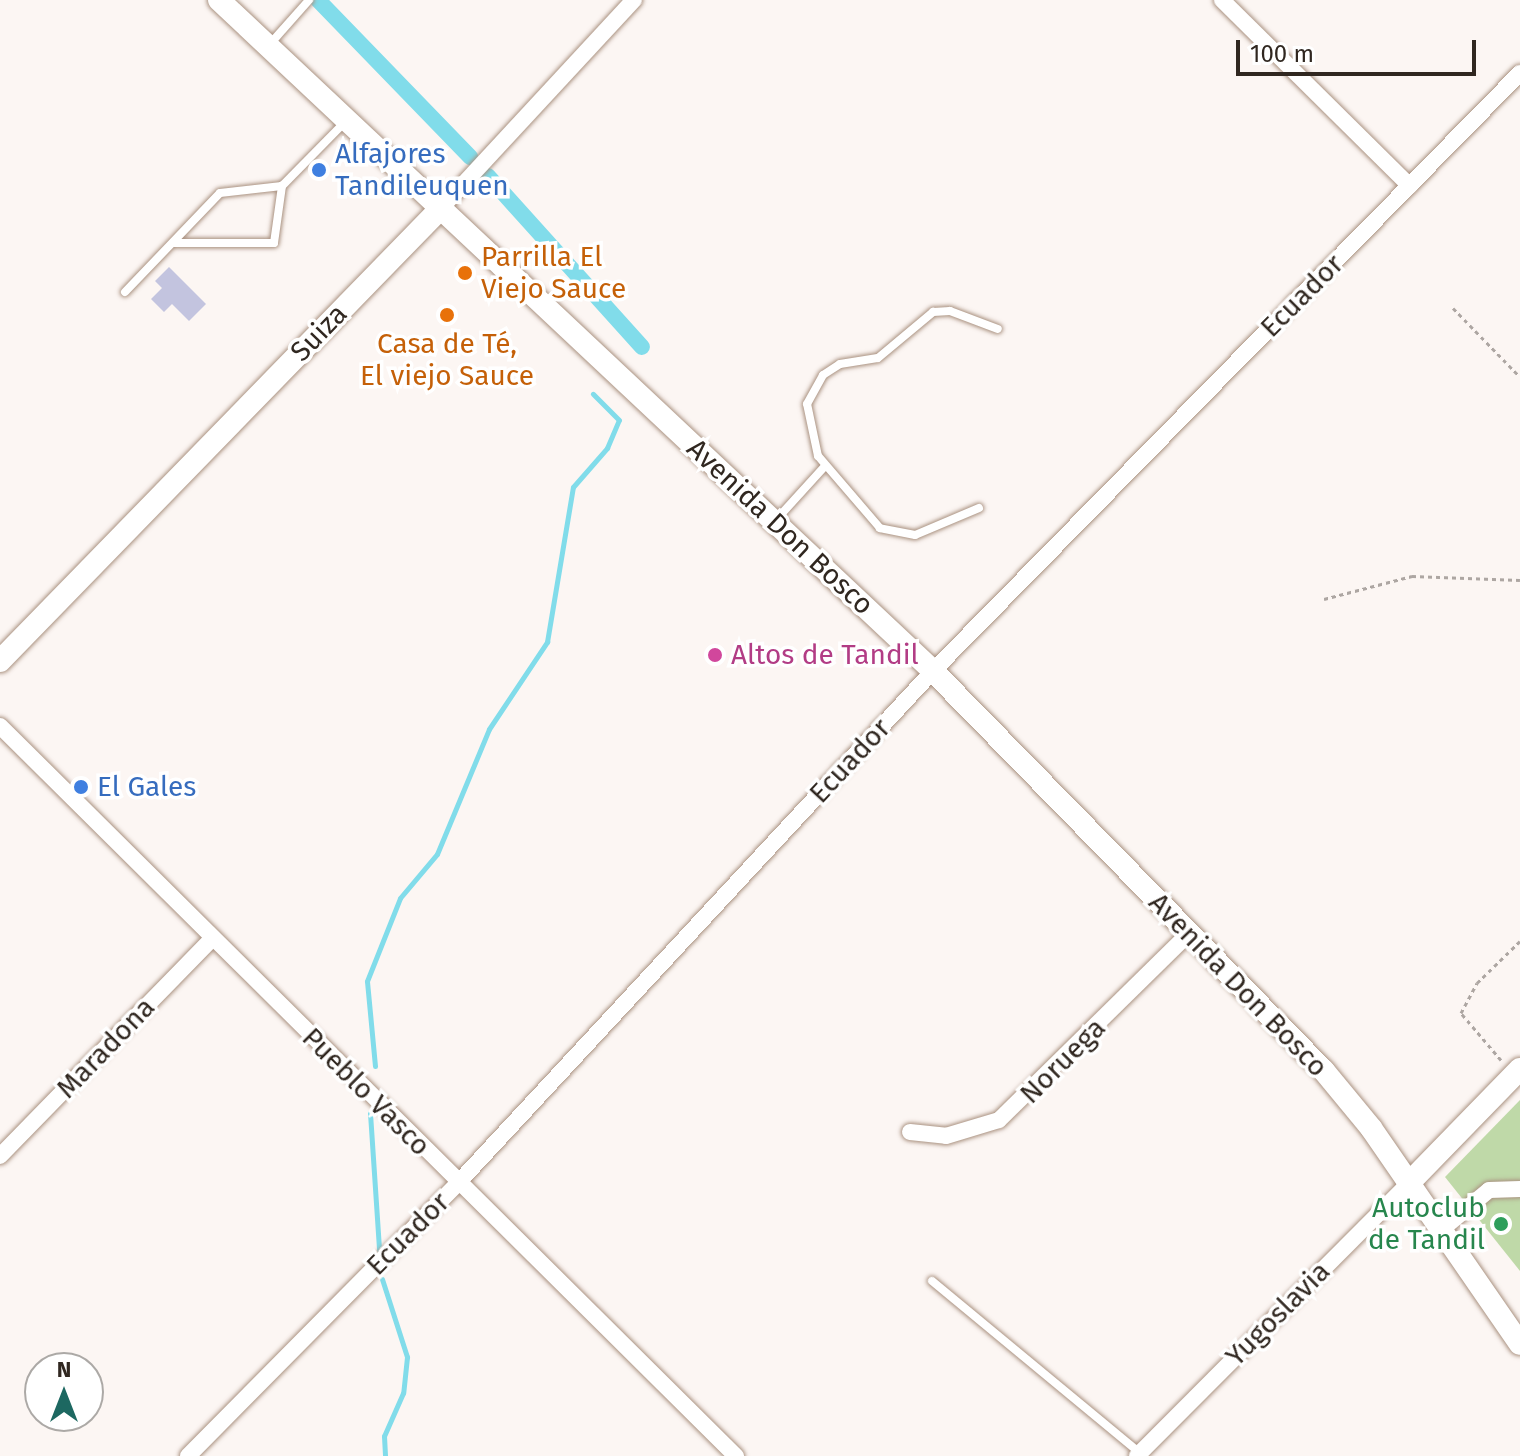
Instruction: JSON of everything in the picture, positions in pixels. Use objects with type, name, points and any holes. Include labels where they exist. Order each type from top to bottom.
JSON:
[{"type":"main road","name":"Avenida Don Bosco","points":[[219,0],[443,206],[933,671],[1324,1071],[1409,1183],[1520,1344]]},
{"type":"main road","name":"Suiza","points":[[0,661],[443,206]]},
{"type":"main road","name":"Yugoslavia","points":[[1409,1183],[1518,1071]]},
{"type":"street","name":"Suiza","points":[[443,206],[634,0]]},
{"type":"street","points":[[1222,0],[1410,186]]},
{"type":"street","name":"Ecuador","points":[[188,1456],[458,1183],[933,671],[1520,73]]},
{"type":"street","name":"Pueblo Vasco","points":[[0,726],[736,1456]]},
{"type":"street","name":"Noruega","points":[[910,1132],[946,1136],[999,1120],[1189,933]]},
{"type":"street","name":"Maradona","points":[[0,1156],[212,939]]},
{"type":"street","name":"Yugoslavia","points":[[1138,1454],[1409,1183]]},
{"type":"street","points":[[1441,1230],[1489,1190],[1520,1189]]},
{"type":"lane","points":[[269,45],[308,2]]},
{"type":"lane","points":[[173,243],[274,243],[282,186],[349,118]]},
{"type":"lane","points":[[125,292],[220,193],[282,186]]},
{"type":"lane","points":[[979,508],[915,535],[895,534],[863,513],[825,466],[807,424],[807,404],[823,375],[840,364],[878,358],[933,312],[950,311],[998,329]]},
{"type":"lane","points":[[774,521],[825,466]]},
{"type":"lane","points":[[932,1281],[1138,1454]]},
{"type":"path","points":[[1453,308],[1520,377]]},
{"type":"path","points":[[1324,599],[1412,576],[1520,580]]},
{"type":"path","points":[[1518,1071],[1461,1013],[1477,983],[1520,941]]},
{"type":"green space","name":"Autoclub de Tandil","points":[[1520,1100],[1520,1271],[1445,1177]]},
{"type":"building","points":[[169,267],[206,304],[189,321],[172,304],[164,312],[151,299],[162,288],[155,281]]},
{"type":"waterway","points":[[318,0],[470,157]]},
{"type":"waterway","points":[[488,176],[642,347]]},
{"type":"waterway","points":[[375,1066],[367,981],[400,898],[437,854],[489,729],[547,642],[573,487],[607,448],[619,420],[593,394]]},
{"type":"waterway","points":[[370,1113],[379,1250]]},
{"type":"waterway","points":[[382,1279],[407,1357],[403,1393],[384,1436],[385,1456]]},
{"type":"place","name":"Alfajores Tandileuquen","points":[[319,170]]},
{"type":"place","name":"Parrilla El Viejo Sauce","points":[[465,273]]},
{"type":"place","name":"Casa de Té, El viejo Sauce","points":[[447,315]]},
{"type":"place","name":"Altos de Tandil","points":[[715,655]]},
{"type":"place","name":"El Gales","points":[[81,787]]},
{"type":"place","name":"Autoclub de Tandil","points":[[1501,1224]]}]
